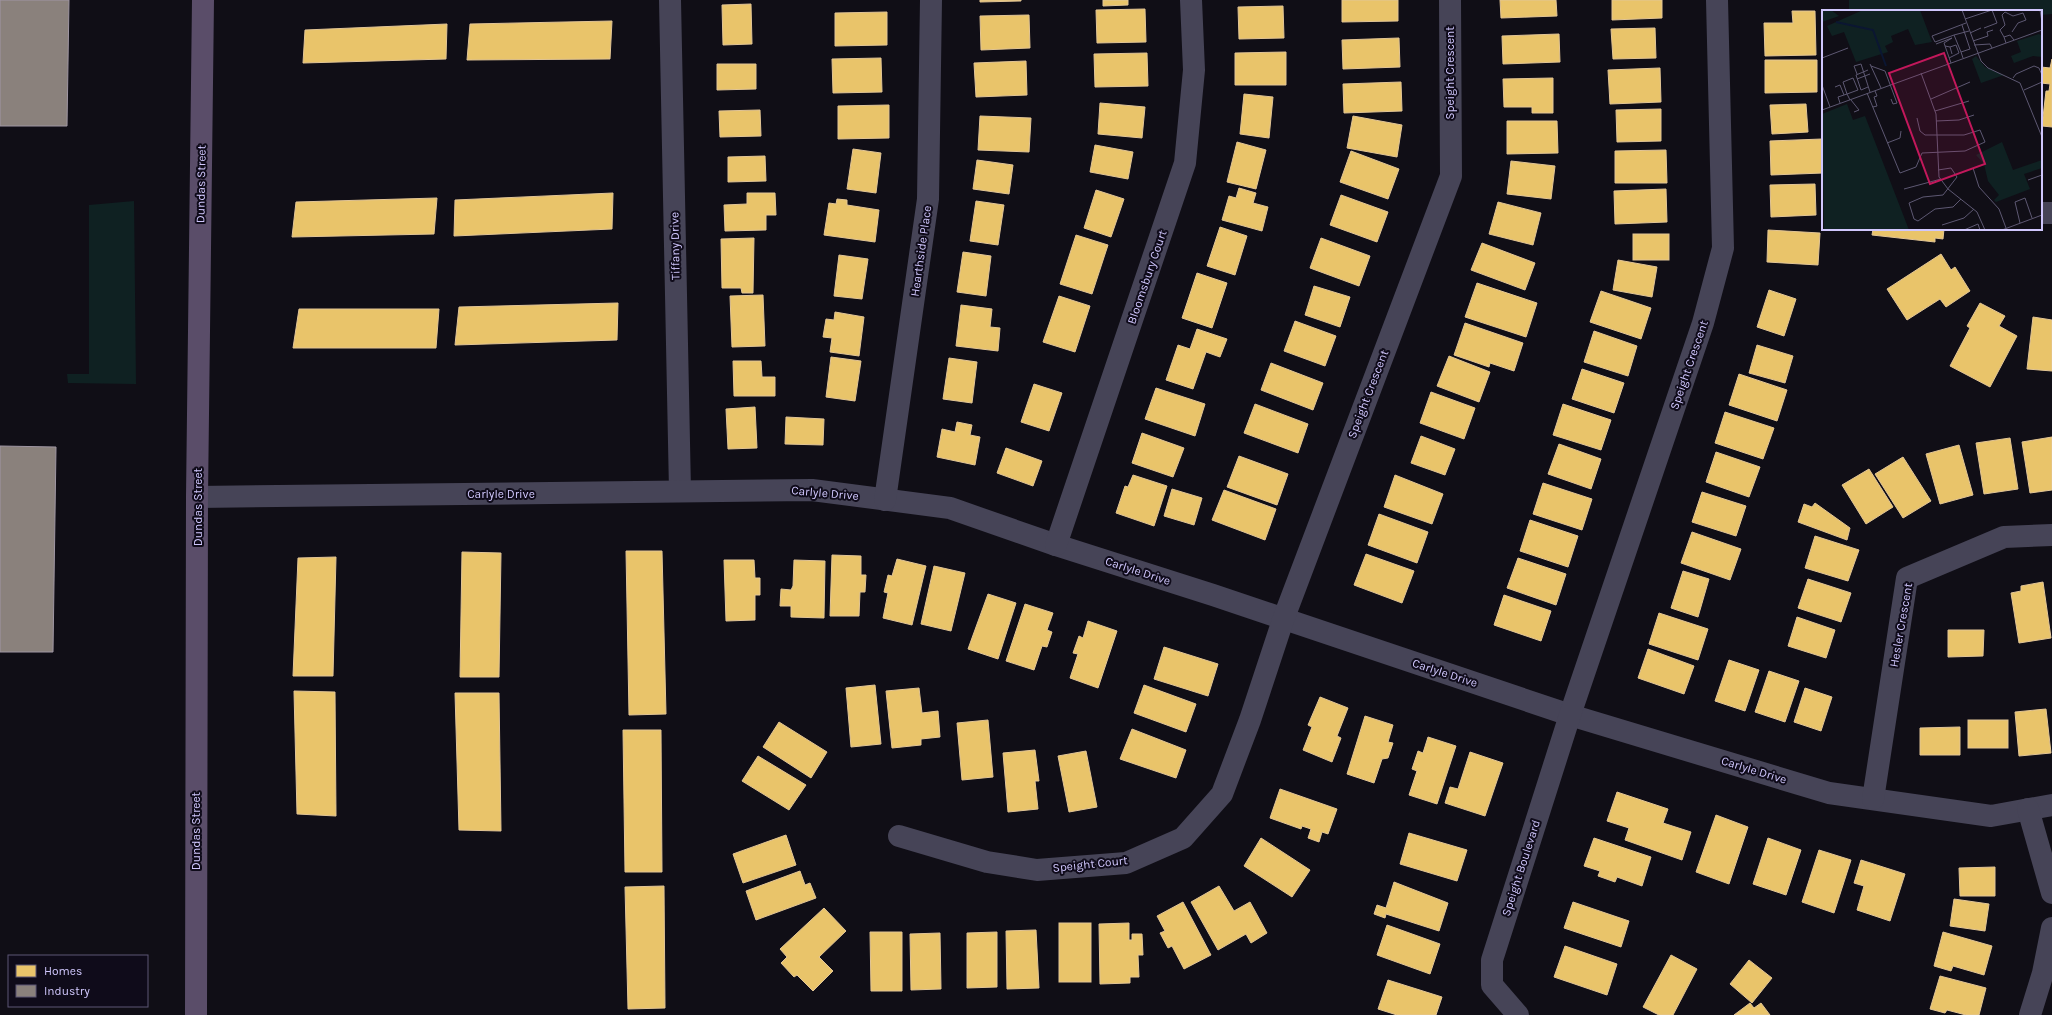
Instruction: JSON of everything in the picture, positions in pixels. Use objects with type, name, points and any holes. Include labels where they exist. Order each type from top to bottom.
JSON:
[{"type":"main road","name":"Dundas Street","points":[[196,1015],[202,0]]},
{"type":"street","name":"Tiffany Drive","points":[[670,0],[680,491]]},
{"type":"street","name":"Hearthside Place","points":[[885,500],[928,199],[931,0]]},
{"type":"street","name":"Bloomsbury Court","points":[[1056,545],[1185,163],[1194,70],[1191,0]]},
{"type":"street","name":"Speight Crescent","points":[[1283,620],[1451,176],[1450,0]]},
{"type":"street","name":"Speight Crescent","points":[[1570,715],[1703,323],[1723,248],[1717,0]]},
{"type":"street","name":"Carlyle Drive","points":[[198,497],[812,490],[950,508],[1056,545],[1213,595],[1283,620],[1570,715],[1829,792],[1991,816],[2052,805]]},
{"type":"street","name":"Hesler Crescent","points":[[1872,799],[1907,578],[2004,537],[2052,535]]},
{"type":"street","name":"Speight Court","points":[[899,836],[987,862],[1037,870],[1126,863],[1183,838],[1222,794],[1250,720],[1283,620]]},
{"type":"street","name":"Speight Boulevard","points":[[1518,1015],[1492,984],[1492,960],[1570,715]]},
{"type":"street","points":[[2028,809],[2052,893]]},
{"type":"street","points":[[2030,1015],[2043,973],[2052,928]]},
{"type":"shaded area","points":[[1849,0],[2052,0],[2052,14],[2042,15],[2042,10],[1849,10]]},
{"type":"shaded area","points":[[134,201],[136,384],[68,383],[67,374],[89,374],[89,205]]},
{"type":"building: Homes","points":[[980,0],[1021,0],[1021,1],[980,2]]},
{"type":"building: Homes","points":[[1103,0],[1128,0],[1128,5],[1103,6]]},
{"type":"building: Homes","points":[[1342,0],[1398,0],[1398,21],[1342,22]]},
{"type":"building: Homes","points":[[1500,0],[1556,0],[1557,16],[1501,18]]},
{"type":"building: Homes","points":[[1612,0],[1662,0],[1662,18],[1612,20]]},
{"type":"building: Homes","points":[[751,4],[752,44],[723,45],[722,5]]},
{"type":"building: Homes","points":[[1283,6],[1284,38],[1239,39],[1238,7]]},
{"type":"building: Homes","points":[[1145,9],[1146,42],[1097,43],[1096,10]]},
{"type":"building: Homes","points":[[1792,11],[1815,11],[1816,55],[1765,56],[1764,23],[1793,23]]},
{"type":"building: Homes","points":[[887,12],[887,45],[835,46],[835,13]]},
{"type":"building: Homes","points":[[1029,15],[1030,48],[981,50],[980,16]]},
{"type":"building: Homes","points":[[612,21],[610,59],[467,60],[470,24]]},
{"type":"building: Homes","points":[[447,24],[446,59],[303,63],[305,30]]},
{"type":"building: Homes","points":[[1655,28],[1656,58],[1613,59],[1611,29]]},
{"type":"building: Homes","points":[[1559,34],[1560,62],[1503,64],[1502,36]]},
{"type":"building: Homes","points":[[1399,38],[1400,67],[1343,69],[1342,40]]},
{"type":"building: Homes","points":[[1286,52],[1286,85],[1235,85],[1235,53]]},
{"type":"building: Homes","points":[[1147,53],[1148,86],[1095,87],[1094,54]]},
{"type":"building: Homes","points":[[881,58],[882,92],[833,93],[832,59]]},
{"type":"building: Homes","points":[[2052,59],[2052,127],[2042,126],[2046,91],[2049,91],[2050,84],[2042,83],[2042,67],[2050,68]]},
{"type":"building: Homes","points":[[1765,60],[1817,60],[1817,92],[1765,93]]},
{"type":"building: Homes","points":[[1026,61],[1027,95],[976,97],[974,63]]},
{"type":"building: Homes","points":[[717,64],[756,64],[756,89],[717,90]]},
{"type":"building: Homes","points":[[1660,68],[1661,102],[1610,104],[1608,70]]},
{"type":"building: Homes","points":[[1553,78],[1553,113],[1532,113],[1532,107],[1504,107],[1503,79]]},
{"type":"building: Homes","points":[[1401,82],[1402,111],[1344,113],[1343,84]]},
{"type":"building: Homes","points":[[1244,94],[1273,97],[1269,138],[1240,134]]},
{"type":"building: Homes","points":[[1100,103],[1145,107],[1142,138],[1098,134]]},
{"type":"building: Homes","points":[[1806,104],[1808,132],[1772,134],[1770,105]]},
{"type":"building: Homes","points":[[889,105],[889,138],[838,139],[838,106]]},
{"type":"building: Homes","points":[[1661,109],[1661,141],[1617,142],[1616,110]]},
{"type":"building: Homes","points":[[760,110],[761,136],[720,137],[719,111]]},
{"type":"building: Homes","points":[[980,116],[1031,118],[1029,152],[978,150]]},
{"type":"building: Homes","points":[[1353,116],[1402,125],[1397,157],[1347,148]]},
{"type":"building: Homes","points":[[1507,121],[1557,121],[1558,153],[1507,154]]},
{"type":"building: Homes","points":[[1822,139],[1822,173],[1771,175],[1770,141]]},
{"type":"building: Homes","points":[[1237,142],[1266,150],[1256,189],[1227,182]]},
{"type":"building: Homes","points":[[1095,145],[1133,152],[1128,179],[1090,172]]},
{"type":"building: Homes","points":[[853,149],[881,153],[876,193],[847,189]]},
{"type":"building: Homes","points":[[1666,150],[1667,183],[1615,183],[1615,151]]},
{"type":"building: Homes","points":[[1351,151],[1399,169],[1388,199],[1340,182]]},
{"type":"building: Homes","points":[[765,156],[766,181],[728,182],[728,157]]},
{"type":"building: Homes","points":[[977,160],[1013,165],[1009,194],[973,189]]},
{"type":"building: Homes","points":[[1511,161],[1555,166],[1551,199],[1507,194]]},
{"type":"building: Homes","points":[[1815,184],[1816,215],[1771,217],[1770,185]]},
{"type":"building: Homes","points":[[1239,188],[1256,193],[1253,203],[1268,207],[1262,231],[1222,220],[1229,196],[1236,198]]},
{"type":"building: Homes","points":[[1666,189],[1667,222],[1615,224],[1614,191]]},
{"type":"building: Homes","points":[[1096,190],[1124,199],[1111,237],[1084,228]]},
{"type":"building: Homes","points":[[613,193],[612,229],[454,236],[455,200]]},
{"type":"building: Homes","points":[[747,193],[775,193],[776,215],[766,215],[766,230],[725,231],[724,205],[747,204]]},
{"type":"building: Homes","points":[[1341,195],[1388,212],[1377,242],[1330,225]]},
{"type":"building: Homes","points":[[437,198],[434,234],[292,237],[296,202]]},
{"type":"building: Homes","points":[[837,199],[847,200],[847,205],[879,210],[875,242],[824,235],[829,203],[836,204]]},
{"type":"building: Homes","points":[[976,201],[1004,205],[998,245],[970,241]]},
{"type":"building: Homes","points":[[1498,202],[1541,213],[1533,245],[1489,234]]},
{"type":"building: Homes","points":[[1220,227],[1247,236],[1235,275],[1207,266]]},
{"type":"building: Homes","points":[[1768,230],[1820,233],[1818,265],[1767,262]]},
{"type":"building: Homes","points":[[1873,230],[1944,230],[1943,239],[1935,238],[1935,242],[1872,235]]},
{"type":"building: Homes","points":[[1633,234],[1669,234],[1669,260],[1633,260]]},
{"type":"building: Homes","points":[[1076,235],[1108,245],[1092,294],[1060,284]]},
{"type":"building: Homes","points":[[754,238],[753,293],[742,293],[741,288],[722,288],[721,239]]},
{"type":"building: Homes","points":[[1321,238],[1370,256],[1359,286],[1310,268]]},
{"type":"building: Homes","points":[[1482,243],[1535,263],[1525,290],[1471,270]]},
{"type":"building: Homes","points":[[963,252],[991,256],[986,296],[957,292]]},
{"type":"building: Homes","points":[[1941,254],[1951,270],[1955,267],[1970,291],[1946,307],[1940,299],[1907,320],[1887,289]]},
{"type":"building: Homes","points":[[839,255],[868,259],[862,299],[834,296]]},
{"type":"building: Homes","points":[[1618,260],[1657,267],[1652,297],[1613,290]]},
{"type":"building: Homes","points":[[1197,273],[1227,283],[1212,328],[1182,318]]},
{"type":"building: Homes","points":[[1477,283],[1537,303],[1526,337],[1465,317]]},
{"type":"building: Homes","points":[[1314,286],[1350,297],[1340,327],[1305,315]]},
{"type":"building: Homes","points":[[1769,290],[1796,299],[1784,336],[1757,327]]},
{"type":"building: Homes","points":[[1601,291],[1651,308],[1641,339],[1590,322]]},
{"type":"building: Homes","points":[[763,295],[765,346],[732,347],[730,296]]},
{"type":"building: Homes","points":[[1059,296],[1090,306],[1075,352],[1043,342]]},
{"type":"building: Homes","points":[[618,303],[617,340],[455,345],[459,307]]},
{"type":"building: Homes","points":[[1980,303],[2005,316],[1999,326],[2017,336],[1990,387],[1950,366],[1970,328],[1967,326]]},
{"type":"building: Homes","points":[[961,305],[992,309],[990,327],[1000,328],[998,351],[956,346]]},
{"type":"building: Homes","points":[[299,309],[439,309],[436,348],[293,348]]},
{"type":"building: Homes","points":[[835,312],[864,317],[859,356],[830,352],[832,338],[823,337],[826,319],[834,320]]},
{"type":"building: Homes","points":[[2033,317],[2052,320],[2052,371],[2027,369]]},
{"type":"building: Homes","points":[[1295,321],[1336,336],[1325,366],[1284,351]]},
{"type":"building: Homes","points":[[1465,323],[1523,343],[1514,371],[1490,363],[1489,367],[1454,355]]},
{"type":"building: Homes","points":[[1197,329],[1227,339],[1220,357],[1206,352],[1193,389],[1166,380],[1178,345],[1190,349]]},
{"type":"building: Homes","points":[[1594,331],[1637,346],[1628,376],[1584,362]]},
{"type":"building: Homes","points":[[1757,345],[1793,356],[1785,383],[1749,373]]},
{"type":"building: Homes","points":[[1449,356],[1490,372],[1479,402],[1437,386]]},
{"type":"building: Homes","points":[[831,357],[861,361],[855,401],[826,397]]},
{"type":"building: Homes","points":[[949,358],[977,362],[972,403],[943,399]]},
{"type":"building: Homes","points":[[733,361],[761,361],[762,377],[775,377],[775,396],[734,396]]},
{"type":"building: Homes","points":[[1271,363],[1323,383],[1313,410],[1261,390]]},
{"type":"building: Homes","points":[[1582,369],[1624,383],[1614,413],[1572,399]]},
{"type":"building: Homes","points":[[1739,374],[1787,390],[1777,421],[1729,405]]},
{"type":"building: Homes","points":[[1034,384],[1062,393],[1049,431],[1021,422]]},
{"type":"building: Homes","points":[[1156,388],[1205,404],[1195,436],[1145,419]]},
{"type":"building: Homes","points":[[1431,392],[1475,408],[1464,439],[1420,423]]},
{"type":"building: Homes","points":[[1255,404],[1308,424],[1298,453],[1244,433]]},
{"type":"building: Homes","points":[[1563,404],[1611,420],[1601,450],[1553,435]]},
{"type":"building: Homes","points":[[755,407],[757,448],[728,449],[726,409]]},
{"type":"building: Homes","points":[[1725,412],[1774,428],[1763,459],[1715,443]]},
{"type":"building: Homes","points":[[786,417],[824,419],[823,445],[785,444]]},
{"type":"building: Homes","points":[[957,422],[972,425],[970,435],[980,437],[975,465],[937,457],[942,429],[955,432]]},
{"type":"building: Homes","points":[[1142,433],[1184,448],[1173,477],[1132,463]]},
{"type":"building: Homes","points":[[1421,436],[1455,449],[1445,475],[1411,463]]},
{"type":"building: Homes","points":[[2052,437],[2052,490],[2030,493],[2022,442]]},
{"type":"building: Homes","points":[[2010,438],[2018,489],[1984,494],[1976,443]]},
{"type":"building: Homes","points":[[1559,444],[1601,459],[1591,489],[1548,474]]},
{"type":"building: Homes","points":[[1959,445],[1973,495],[1940,504],[1926,454]]},
{"type":"building: Homes","points":[[1006,448],[1042,461],[1033,486],[997,473]]},
{"type":"building: Homes","points":[[1716,452],[1760,467],[1749,497],[1706,482]]},
{"type":"building: Homes","points":[[1239,456],[1288,474],[1277,505],[1227,487]]},
{"type":"building: Homes","points":[[1903,457],[1931,501],[1903,518],[1875,474]]},
{"type":"building: Homes","points":[[1869,469],[1893,507],[1866,524],[1842,485]]},
{"type":"building: Homes","points":[[1133,475],[1167,486],[1154,526],[1116,513],[1125,486],[1128,487]]},
{"type":"building: Homes","points":[[1395,475],[1443,494],[1432,524],[1384,507]]},
{"type":"building: Homes","points":[[1543,483],[1592,499],[1582,530],[1533,514]]},
{"type":"building: Homes","points":[[1172,489],[1202,498],[1194,525],[1164,516]]},
{"type":"building: Homes","points":[[1224,490],[1276,509],[1265,540],[1212,520]]},
{"type":"building: Homes","points":[[1702,492],[1746,506],[1736,536],[1692,522]]},
{"type":"building: Homes","points":[[1815,503],[1850,528],[1847,540],[1798,522],[1804,504],[1812,507]]},
{"type":"building: Homes","points":[[1379,514],[1428,532],[1417,563],[1368,545]]},
{"type":"building: Homes","points":[[1530,520],[1578,536],[1568,567],[1520,551]]},
{"type":"building: Homes","points":[[1692,532],[1741,549],[1730,580],[1681,563]]},
{"type":"building: Homes","points":[[1815,536],[1859,550],[1848,581],[1805,568]]},
{"type":"building: Homes","points":[[626,551],[662,551],[666,714],[629,715]]},
{"type":"building: Homes","points":[[462,552],[501,553],[499,677],[460,677]]},
{"type":"building: Homes","points":[[1366,554],[1414,571],[1402,603],[1354,585]]},
{"type":"building: Homes","points":[[832,555],[861,556],[861,575],[866,575],[865,592],[860,592],[859,616],[830,616]]},
{"type":"building: Homes","points":[[336,557],[333,676],[293,676],[298,558]]},
{"type":"building: Homes","points":[[1518,558],[1566,574],[1556,605],[1507,588]]},
{"type":"building: Homes","points":[[897,559],[926,566],[912,625],[883,618],[888,593],[884,592],[888,575],[892,576]]},
{"type":"building: Homes","points":[[724,560],[754,560],[755,578],[760,578],[760,595],[755,595],[755,620],[726,621]]},
{"type":"building: Homes","points":[[794,560],[825,561],[824,618],[791,617],[791,606],[780,606],[781,589],[791,590],[793,586]]},
{"type":"building: Homes","points":[[934,566],[965,573],[951,631],[921,624]]},
{"type":"building: Homes","points":[[1683,571],[1709,579],[1698,617],[1671,608]]},
{"type":"building: Homes","points":[[1808,579],[1851,593],[1841,622],[1798,608]]},
{"type":"building: Homes","points":[[2043,582],[2051,638],[2019,643],[2011,593],[2021,591],[2021,586]]},
{"type":"building: Homes","points":[[988,594],[1016,603],[998,659],[968,649]]},
{"type":"building: Homes","points":[[1504,595],[1551,611],[1541,641],[1494,625]]},
{"type":"building: Homes","points":[[1025,604],[1053,613],[1047,630],[1052,632],[1047,647],[1042,646],[1034,670],[1006,661]]},
{"type":"building: Homes","points":[[1659,613],[1708,629],[1698,660],[1649,644]]},
{"type":"building: Homes","points":[[1797,617],[1835,630],[1826,658],[1788,646]]},
{"type":"building: Homes","points":[[1088,621],[1117,631],[1098,688],[1070,678],[1078,654],[1073,653],[1079,636],[1083,638]]},
{"type":"building: Homes","points":[[1948,630],[1984,630],[1983,656],[1948,657]]},
{"type":"building: Homes","points":[[1164,647],[1218,664],[1208,696],[1154,679]]},
{"type":"building: Homes","points":[[1648,649],[1694,666],[1684,694],[1638,678]]},
{"type":"building: Homes","points":[[1729,660],[1759,670],[1745,711],[1715,701]]},
{"type":"building: Homes","points":[[1769,671],[1799,681],[1785,722],[1755,712]]},
{"type":"building: Homes","points":[[875,685],[881,744],[851,747],[846,688]]},
{"type":"building: Homes","points":[[1144,685],[1196,704],[1186,732],[1134,713]]},
{"type":"building: Homes","points":[[919,688],[922,713],[938,711],[940,737],[921,739],[921,745],[892,748],[886,691]]},
{"type":"building: Homes","points":[[1805,688],[1832,697],[1821,731],[1794,722]]},
{"type":"building: Homes","points":[[294,691],[335,692],[336,816],[297,814]]},
{"type":"building: Homes","points":[[455,693],[499,693],[501,831],[459,830]]},
{"type":"building: Homes","points":[[1320,697],[1348,708],[1337,736],[1341,738],[1332,762],[1303,750],[1312,727],[1308,725]]},
{"type":"building: Homes","points":[[2046,709],[2051,753],[2019,756],[2015,712]]},
{"type":"building: Homes","points":[[1365,716],[1393,725],[1388,742],[1393,743],[1388,758],[1382,759],[1374,783],[1347,774]]},
{"type":"building: Homes","points":[[988,720],[993,777],[962,780],[957,723]]},
{"type":"building: Homes","points":[[1968,720],[2008,720],[2008,748],[1968,748]]},
{"type":"building: Homes","points":[[779,722],[827,752],[811,778],[763,747]]},
{"type":"building: Homes","points":[[1960,727],[1960,755],[1920,755],[1920,728]]},
{"type":"building: Homes","points":[[1132,729],[1186,750],[1176,778],[1120,759]]},
{"type":"building: Homes","points":[[623,730],[661,730],[662,872],[625,872]]},
{"type":"building: Homes","points":[[1428,737],[1456,746],[1437,804],[1409,795],[1417,771],[1412,769],[1418,751],[1423,753]]},
{"type":"building: Homes","points":[[1035,750],[1039,781],[1035,781],[1038,809],[1008,812],[1003,753]]},
{"type":"building: Homes","points":[[1086,751],[1097,807],[1069,812],[1058,756]]},
{"type":"building: Homes","points":[[1470,752],[1503,763],[1485,816],[1445,803],[1450,787],[1458,789]]},
{"type":"building: Homes","points":[[758,756],[806,785],[789,810],[742,781]]},
{"type":"building: Homes","points":[[1280,789],[1337,809],[1328,834],[1322,832],[1319,842],[1308,838],[1311,829],[1302,826],[1301,829],[1270,818]]},
{"type":"building: Homes","points":[[1617,792],[1668,809],[1663,823],[1691,832],[1682,860],[1625,840],[1629,828],[1607,821]]},
{"type":"building: Homes","points":[[1716,815],[1748,827],[1729,884],[1696,872]]},
{"type":"building: Homes","points":[[1409,833],[1467,850],[1457,881],[1400,864]]},
{"type":"building: Homes","points":[[786,835],[796,865],[743,883],[733,854]]},
{"type":"building: Homes","points":[[1261,838],[1310,870],[1292,897],[1244,866]]},
{"type":"building: Homes","points":[[1594,838],[1651,857],[1642,886],[1617,877],[1615,882],[1598,876],[1600,871],[1584,866]]},
{"type":"building: Homes","points":[[1768,838],[1801,850],[1786,895],[1753,884]]},
{"type":"building: Homes","points":[[1819,850],[1851,860],[1834,913],[1802,902]]},
{"type":"building: Homes","points":[[1861,860],[1905,874],[1890,921],[1857,910],[1864,886],[1854,883]]},
{"type":"building: Homes","points":[[1995,867],[1995,896],[1960,896],[1959,868]]},
{"type":"building: Homes","points":[[800,871],[805,885],[810,883],[816,898],[756,920],[746,891]]},
{"type":"building: Homes","points":[[1394,882],[1448,903],[1439,931],[1386,914],[1385,918],[1374,914],[1377,905],[1386,908]]},
{"type":"building: Homes","points":[[664,886],[665,1008],[628,1009],[625,887]]},
{"type":"building: Homes","points":[[1219,886],[1234,911],[1250,902],[1267,933],[1251,943],[1246,934],[1218,950],[1191,902]]},
{"type":"building: Homes","points":[[1954,899],[1989,904],[1985,931],[1950,926]]},
{"type":"building: Homes","points":[[1183,902],[1211,955],[1184,969],[1172,946],[1168,948],[1160,933],[1165,931],[1157,916]]},
{"type":"building: Homes","points":[[1573,902],[1629,921],[1621,947],[1564,928]]},
{"type":"building: Homes","points":[[824,908],[846,931],[819,957],[833,971],[813,991],[797,975],[794,977],[781,963],[787,957],[780,949]]},
{"type":"building: Homes","points":[[1059,923],[1091,923],[1091,982],[1059,982]]},
{"type":"building: Homes","points":[[1129,923],[1129,940],[1132,940],[1132,934],[1142,934],[1143,955],[1138,955],[1139,977],[1130,977],[1130,983],[1100,984],[1099,924]]},
{"type":"building: Homes","points":[[1387,925],[1440,944],[1430,974],[1377,955]]},
{"type":"building: Homes","points":[[1036,930],[1039,988],[1007,989],[1006,931]]},
{"type":"building: Homes","points":[[870,932],[902,932],[902,991],[871,991]]},
{"type":"building: Homes","points":[[997,932],[997,987],[967,988],[967,933]]},
{"type":"building: Homes","points":[[1943,932],[1992,946],[1984,975],[1953,966],[1951,971],[1934,966]]},
{"type":"building: Homes","points":[[940,933],[941,989],[911,990],[910,934]]},
{"type":"building: Homes","points":[[1565,946],[1617,964],[1607,995],[1554,977]]},
{"type":"building: Homes","points":[[1671,955],[1697,969],[1673,1015],[1659,1015],[1643,1007]]},
{"type":"building: Homes","points":[[1749,960],[1772,978],[1752,1003],[1730,984]]},
{"type":"building: Homes","points":[[1940,976],[1986,988],[1979,1015],[1966,1015],[1947,1010],[1945,1013],[1930,1009]]},
{"type":"building: Homes","points":[[1388,980],[1442,997],[1436,1015],[1397,1015],[1378,1009]]},
{"type":"building: Homes","points":[[1750,1003],[1754,1008],[1761,1003],[1770,1015],[1734,1015]]},
{"type":"building: Industry","points":[[0,0],[69,0],[67,126],[0,126]]},
{"type":"building: Industry","points":[[0,446],[56,447],[53,652],[0,652]]}]
